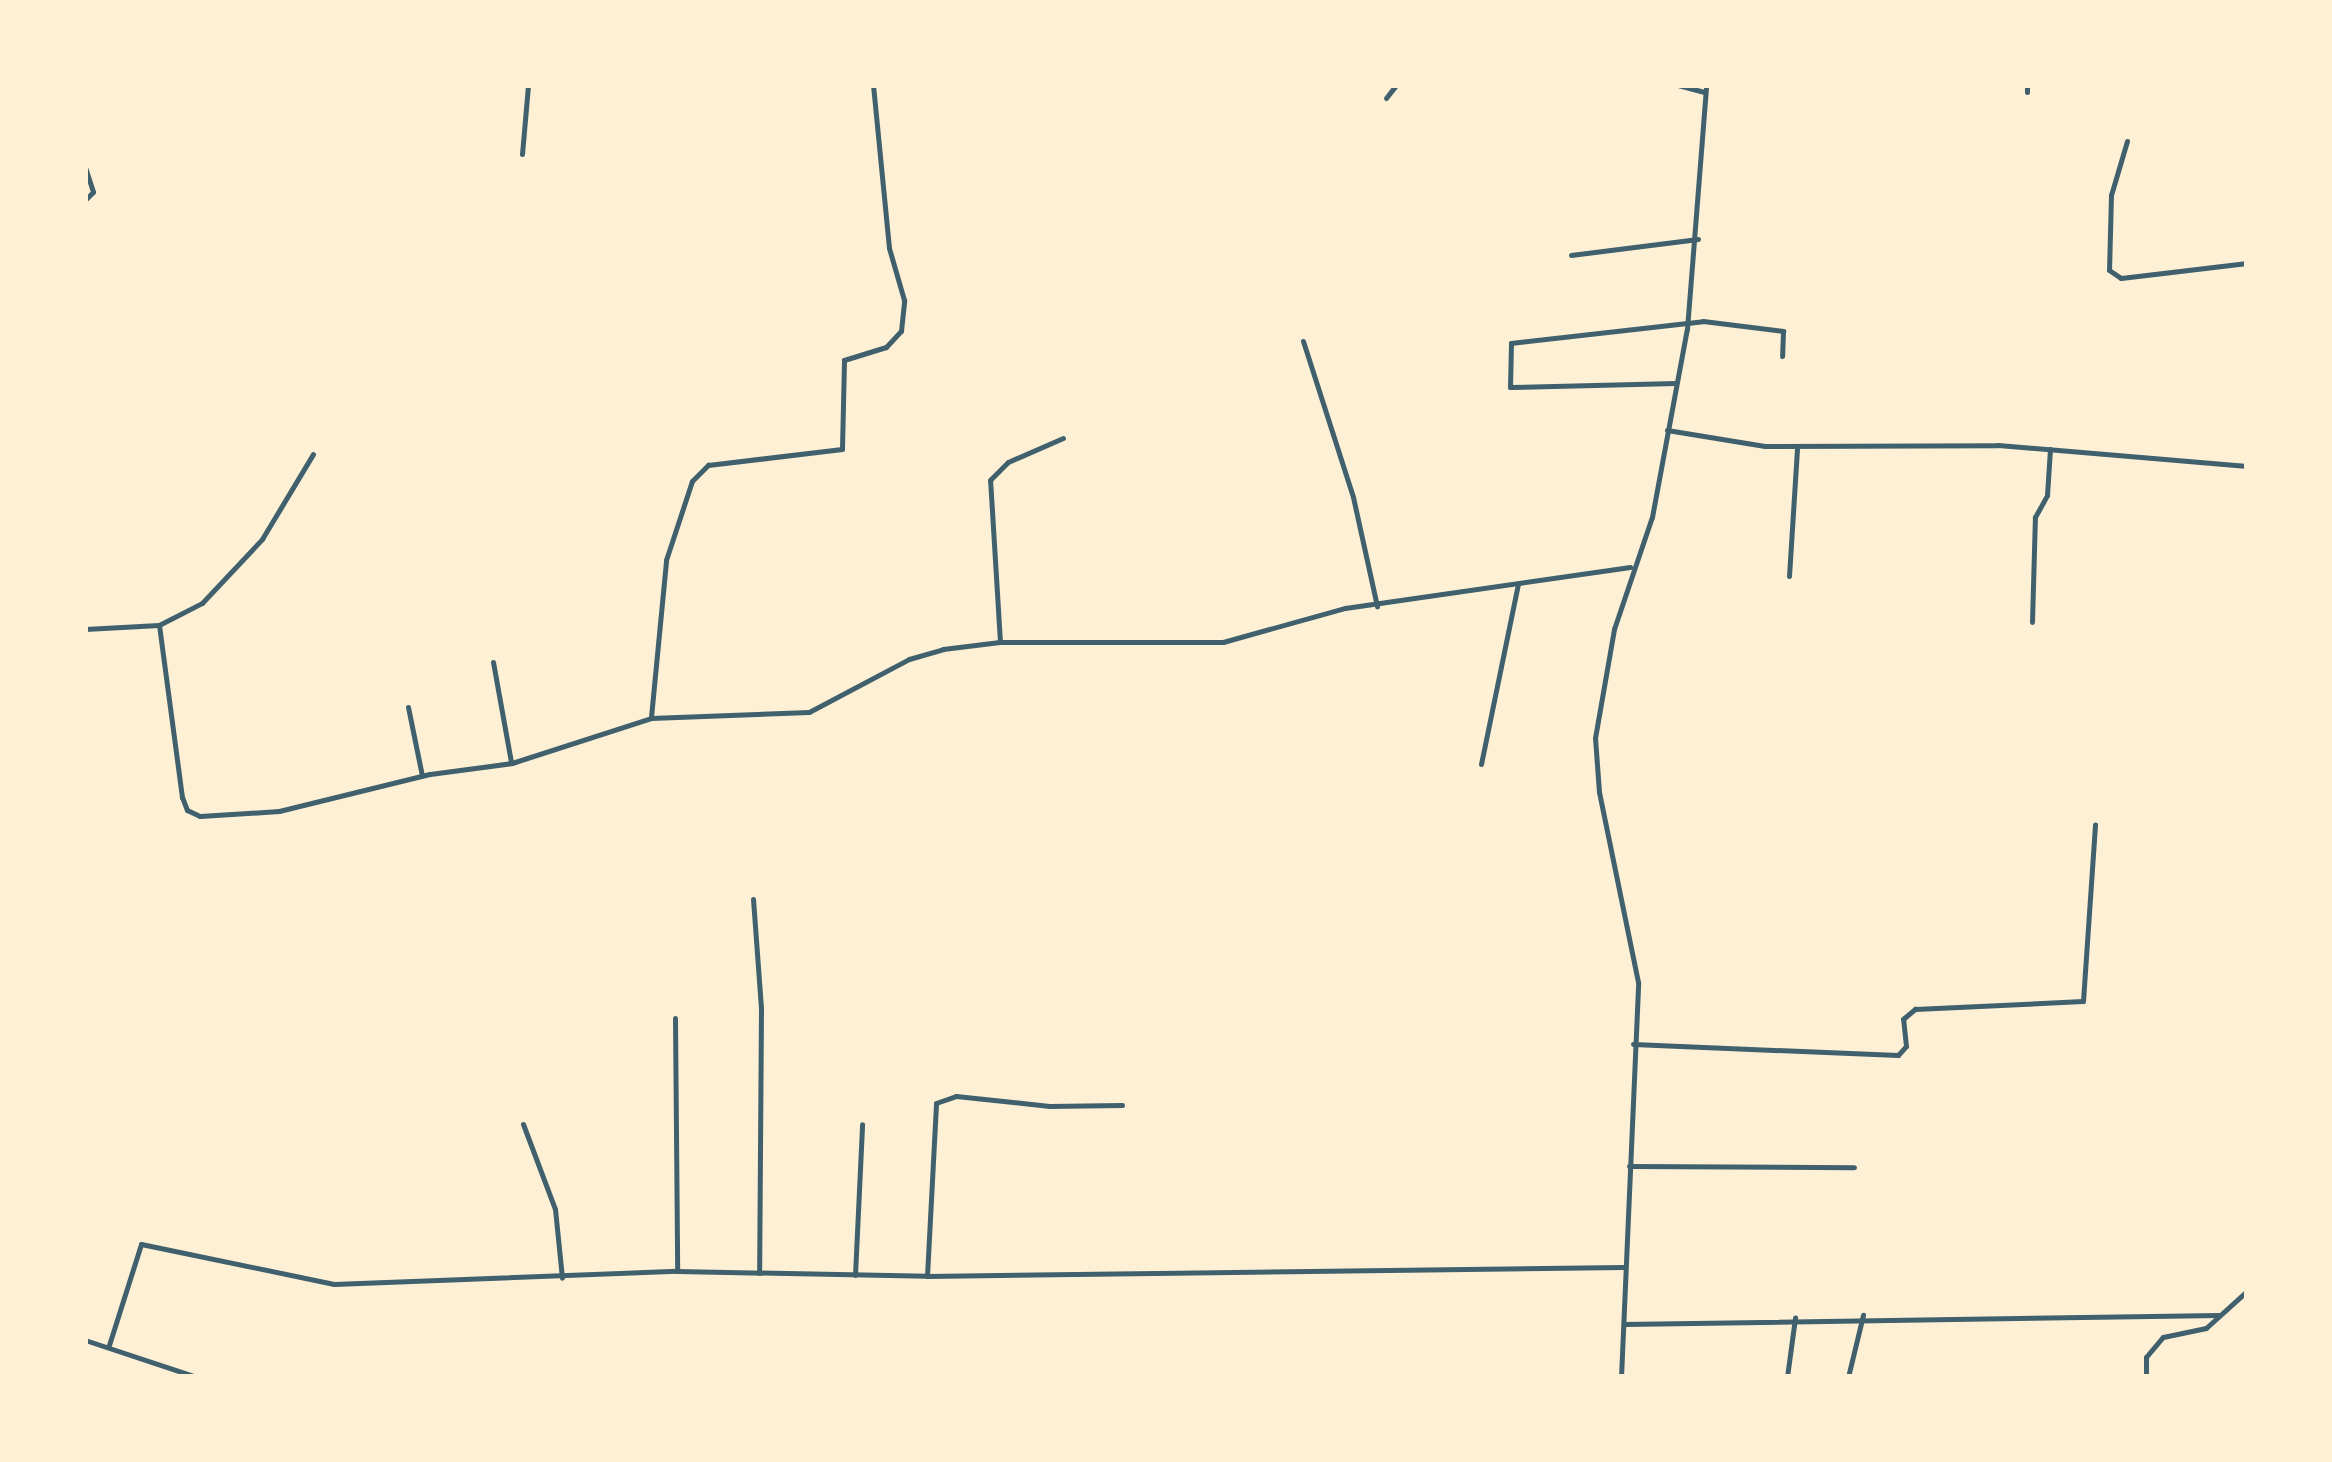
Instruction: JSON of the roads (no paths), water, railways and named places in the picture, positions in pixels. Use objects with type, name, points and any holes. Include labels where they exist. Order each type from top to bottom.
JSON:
[{"type":"street","points":[[522,154],[528,85]]},
{"type":"street","points":[[651,718],[666,560],[692,481],[708,464],[842,449],[844,360],[886,347],[901,331],[904,300],[889,248],[873,85]]},
{"type":"street","points":[[1386,98],[1396,85]]},
{"type":"street","points":[[1621,1377],[1634,943],[1595,768],[1614,629],[1630,567],[1644,551],[1688,321],[1698,239],[1706,88],[1678,85]]},
{"type":"street","points":[[2126,141],[2111,196],[2108,270],[2122,278],[2247,262]]},
{"type":"street","points":[[85,167],[93,192],[85,200]]},
{"type":"street","points":[[1571,255],[1698,239]]},
{"type":"street","points":[[1676,383],[1510,387],[1511,343],[1688,321],[1782,331],[1782,356]]},
{"type":"street","points":[[1303,341],[1353,497],[1377,606]]},
{"type":"street","points":[[1667,430],[1797,448],[2050,449],[2247,466]]},
{"type":"street","points":[[1000,642],[990,480],[1008,462],[1063,438]]},
{"type":"street","points":[[1789,576],[1797,448]]},
{"type":"street","points":[[2032,622],[2035,517],[2046,495],[2050,449]]},
{"type":"street","points":[[85,629],[160,625],[222,585],[282,510],[312,454]]},
{"type":"street","points":[[160,625],[187,810],[200,816],[279,810],[422,776],[512,764],[651,718],[810,712],[909,660],[1000,642],[1223,642],[1346,608],[1630,567]]},
{"type":"street","points":[[1481,764],[1518,584]]},
{"type":"street","points":[[493,662],[512,764]]},
{"type":"street","points":[[408,708],[422,776]]},
{"type":"street","points":[[1633,1044],[1898,1055],[1906,1046],[1902,1019],[1915,1009],[2083,1001],[2095,824]]},
{"type":"street","points":[[753,899],[761,1008],[759,1273]]},
{"type":"street","points":[[675,1018],[677,1272]]},
{"type":"street","points":[[927,1276],[936,1103],[956,1096],[1049,1106],[1122,1105]]},
{"type":"street","points":[[522,1124],[555,1209],[562,1278]]},
{"type":"street","points":[[855,1274],[862,1124]]},
{"type":"street","points":[[1628,1166],[1854,1167]]},
{"type":"street","points":[[109,1345],[141,1244],[334,1284],[677,1272],[927,1276],[1624,1266]]},
{"type":"street","points":[[2146,1377],[2146,1358],[2163,1337],[2206,1328],[2247,1291]]},
{"type":"street","points":[[1624,1324],[1862,1315],[2220,1314]]},
{"type":"street","points":[[1848,1377],[1862,1315]]},
{"type":"street","points":[[1786,1377],[1796,1318]]},
{"type":"street","points":[[85,1340],[198,1377]]}]
